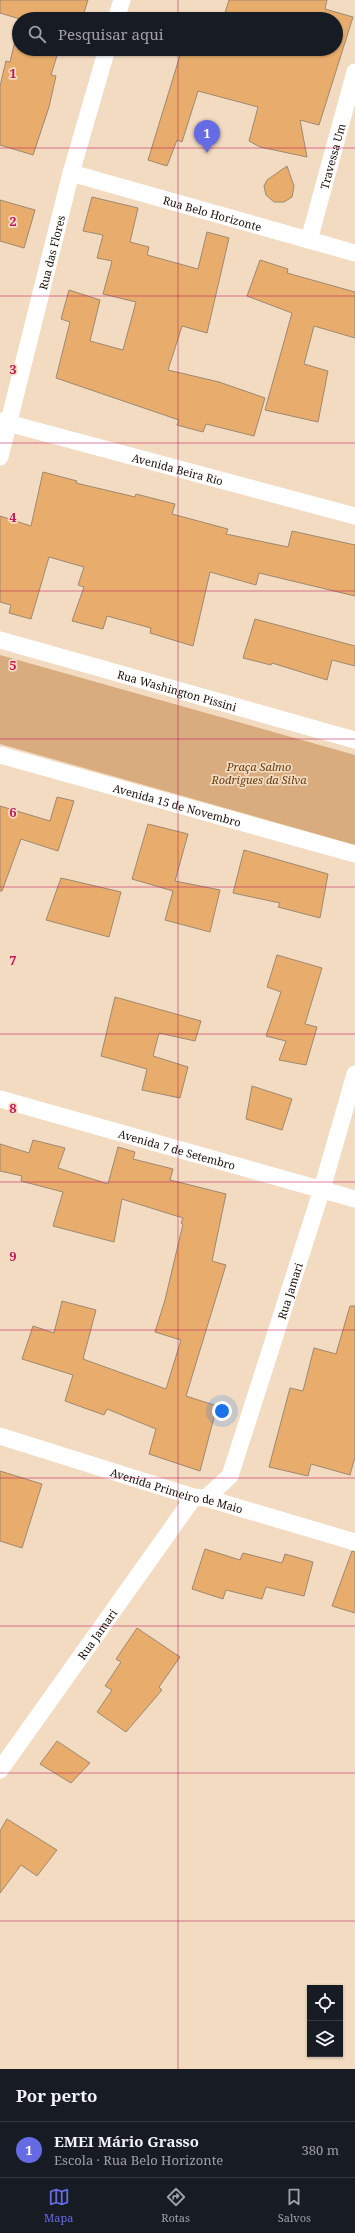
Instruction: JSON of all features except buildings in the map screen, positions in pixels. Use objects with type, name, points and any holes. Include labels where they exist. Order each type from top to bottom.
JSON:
[{"type":"street","points":[[118,12],[122,0]]},
{"type":"street","name":"Rua das Flores","points":[[0,457],[5,423],[71,173],[105,56]]},
{"type":"street","name":"Travessa Um","points":[[309,240],[355,72]]},
{"type":"street","name":"Rua Belo Horizonte","points":[[71,173],[355,253]]},
{"type":"street","name":"Avenida Beira Rio","points":[[5,423],[355,516]]},
{"type":"street","name":"Rua Washington Pissini","points":[[0,640],[355,740]]},
{"type":"street","name":"Avenida 15 de Novembro","points":[[0,755],[355,854]]},
{"type":"street","name":"Rua Jamari","points":[[0,1770],[200,1497],[230,1476],[322,1189],[355,1074]]},
{"type":"street","name":"Avenida 7 de Setembro","points":[[0,1099],[355,1199]]},
{"type":"street","name":"Avenida Primeiro de Maio","points":[[0,1436],[200,1497],[355,1542]]},
{"type":"green space","name":"Praça Salmo Rodrigues da Silva","points":[[0,655],[355,755],[355,845],[0,744]]},
{"type":"place","name":"EMEI Mário Grasso","points":[[207,153]]}]
